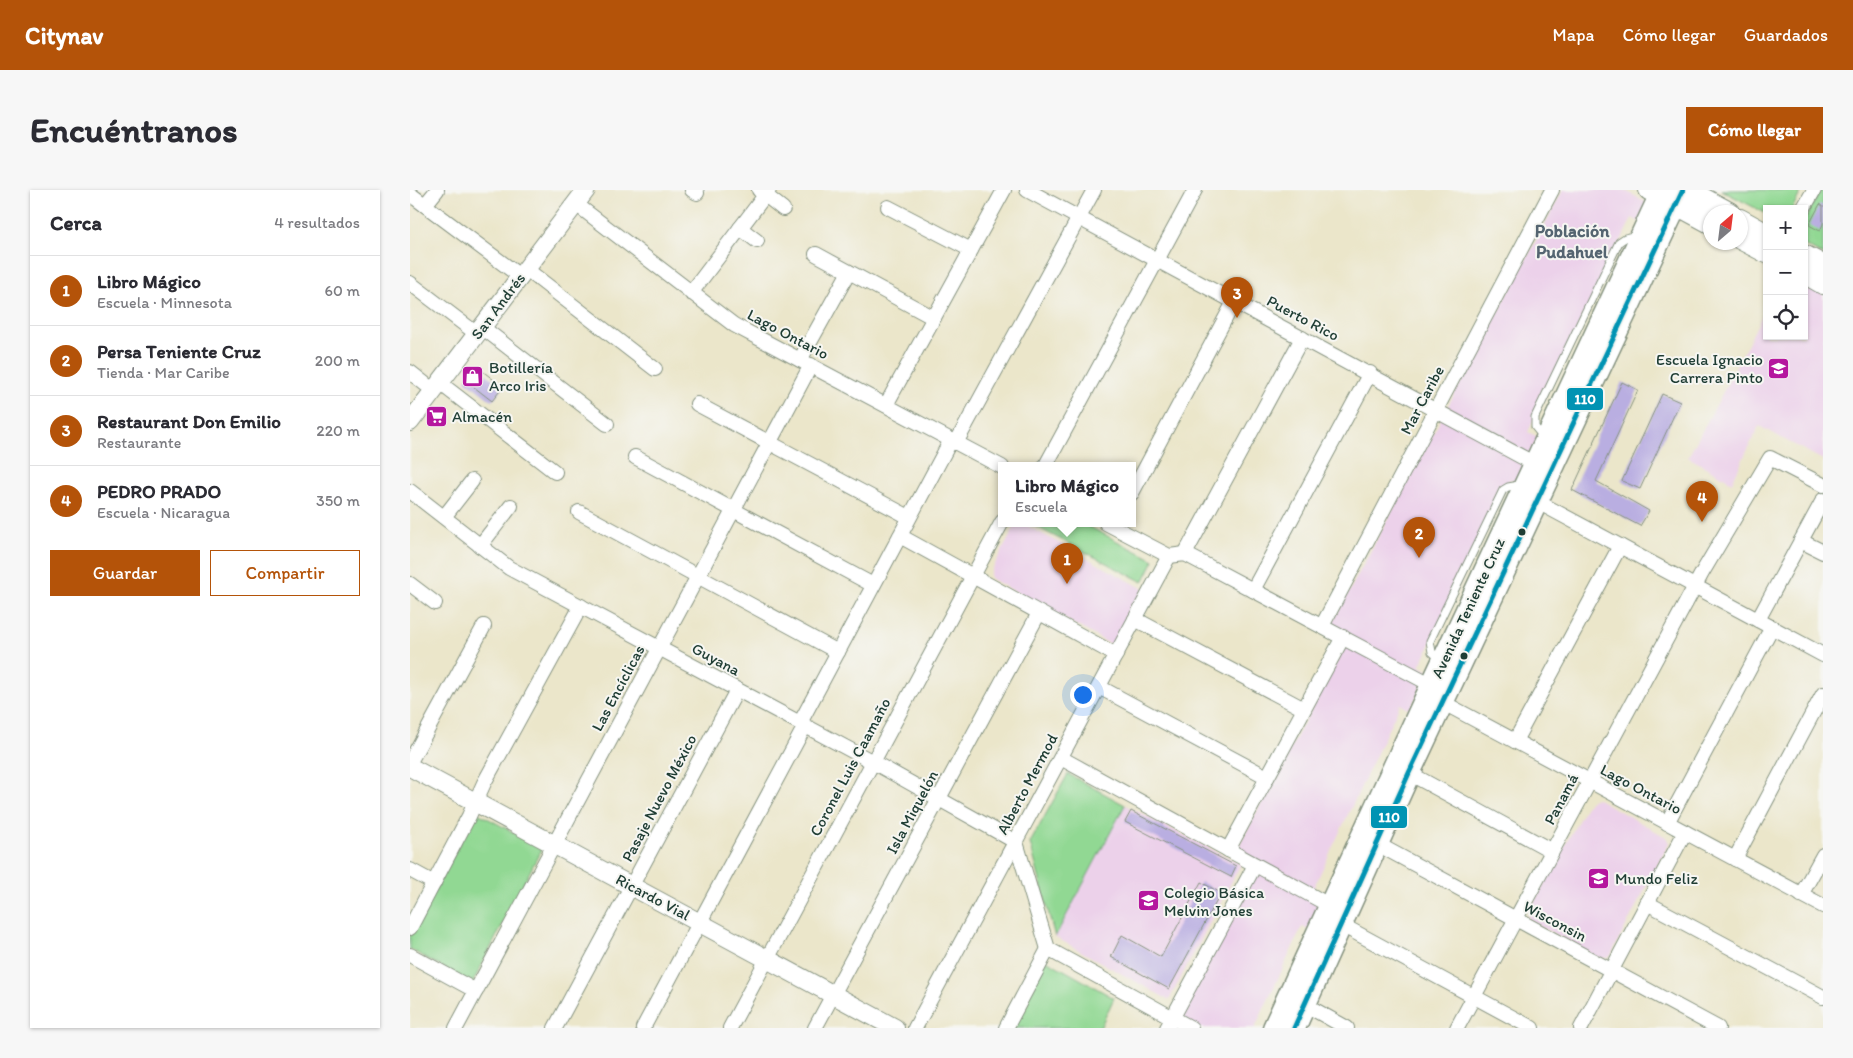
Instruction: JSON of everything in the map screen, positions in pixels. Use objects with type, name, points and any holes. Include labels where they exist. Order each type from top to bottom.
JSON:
[{"type":"main road","points":[[1670,193],[1707,205]]},
{"type":"main road","points":[[1670,193],[1703,218]]},
{"type":"main road","name":"Avenida Teniente Cruz","points":[[1274,1028],[1377,844],[1409,773],[1437,693],[1443,661],[1531,492],[1535,464],[1642,234],[1670,193]]},
{"type":"main road","name":"Avenida Teniente Cruz","points":[[1294,1028],[1338,915],[1437,693],[1670,193]]},
{"type":"main road","points":[[1748,223],[1763,232]]},
{"type":"main road","points":[[1748,243],[1763,251]]},
{"type":"main road","points":[[1808,257],[1823,265]]},
{"type":"main road","points":[[1808,275],[1823,284]]},
{"type":"street","points":[[425,205],[437,190]]},
{"type":"street","name":"San Andrés","points":[[410,422],[586,190]]},
{"type":"street","points":[[886,405],[1004,190]]},
{"type":"street","name":"Puerto Rico","points":[[1027,190],[1370,373],[1535,464]]},
{"type":"street","points":[[643,1028],[909,518],[1094,190]]},
{"type":"street","points":[[1048,462],[1195,190]]},
{"type":"street","name":"Mar Caribe","points":[[1322,626],[1552,190]]},
{"type":"street","points":[[1806,205],[1814,190]]},
{"type":"street","points":[[691,293],[740,228],[764,192],[783,209]]},
{"type":"street","points":[[410,194],[655,368]]},
{"type":"street","name":"Lago Ontario","points":[[576,204],[734,325],[998,465]]},
{"type":"street","points":[[888,207],[971,250]]},
{"type":"street","points":[[740,228],[757,242]]},
{"type":"street","points":[[816,254],[934,318]]},
{"type":"street","name":"Las Encíclicas","points":[[456,1028],[770,442],[805,363],[849,272]]},
{"type":"street","points":[[410,283],[607,424]]},
{"type":"street","points":[[1136,486],[1234,302]]},
{"type":"street","points":[[1117,527],[1169,556],[1185,554],[1302,338]]},
{"type":"street","points":[[410,372],[437,387],[555,472]]},
{"type":"street","points":[[1253,590],[1370,373]]},
{"type":"street","points":[[696,404],[909,518]]},
{"type":"street","points":[[635,457],[873,585]]},
{"type":"street","name":"Panamá","points":[[1457,1028],[1696,586],[1770,458],[1823,485]]},
{"type":"street","points":[[444,517],[472,482]]},
{"type":"street","name":"Guyana","points":[[410,491],[509,568],[873,762],[1016,842]]},
{"type":"street","points":[[1531,492],[1620,546],[1823,654]]},
{"type":"street","points":[[1758,620],[1823,500]]},
{"type":"street","points":[[480,546],[511,506]]},
{"type":"street","points":[[579,512],[838,652]]},
{"type":"street","name":"Coronel Luis Caamaño","points":[[730,1028],[999,527]]},
{"type":"street","points":[[900,536],[1116,655]]},
{"type":"street","points":[[1801,540],[1823,552]]},
{"type":"street","points":[[1515,741],[1620,546]]},
{"type":"street","name":"Lago Ontario","points":[[1185,554],[1343,637],[1515,741],[1823,906]]},
{"type":"street","name":"Alberto Mermod","points":[[916,1028],[1169,556]]},
{"type":"street","points":[[410,584],[435,603]]},
{"type":"street","points":[[410,928],[476,802],[484,783],[581,606]]},
{"type":"street","name":"Isla Miquelón","points":[[816,1028],[1039,613]]},
{"type":"street","points":[[1135,620],[1304,709]]},
{"type":"street","points":[[410,762],[484,626]]},
{"type":"street","points":[[1667,822],[1772,627]]},
{"type":"street","points":[[1228,850],[1343,637]]},
{"type":"street","points":[[1099,687],[1267,777]]},
{"type":"street","name":"Pasaje Nuevo México","points":[[555,1028],[737,690]]},
{"type":"street","points":[[1735,859],[1823,694]]},
{"type":"street","points":[[1061,758],[1255,865],[1474,997],[1532,1028]]},
{"type":"street","name":"Ricardo Vial","points":[[410,766],[895,1028]]},
{"type":"street","points":[[1409,773],[1552,851]]},
{"type":"street","points":[[1581,1028],[1685,832]]},
{"type":"street","points":[[1016,842],[1048,949],[1170,1023],[1192,1028]]},
{"type":"street","name":"Wisconsin","points":[[1377,844],[1718,1028]]},
{"type":"street","points":[[1801,895],[1823,855]]},
{"type":"street","points":[[1170,1023],[1255,865]]},
{"type":"street","points":[[410,870],[434,883]]},
{"type":"street","points":[[1647,903],[1823,997]]},
{"type":"street","points":[[1006,1028],[1048,949]]},
{"type":"street","points":[[410,955],[476,991]]},
{"type":"street","points":[[1304,1004],[1347,1028]]},
{"type":"shaded area","points":[[1563,190],[1624,190],[1651,205],[1642,223],[1632,218],[1528,432],[1538,437],[1519,483],[1510,479],[1420,666],[1429,671],[1410,710],[1400,704],[1313,889],[1326,896],[1310,930],[1302,927],[1255,1028],[1173,1028],[1259,865],[1236,851],[1346,644],[1327,633]]},
{"type":"shaded area","name":"Escuela Ignacio Carrera Pinto","points":[[1808,285],[1823,293],[1823,460],[1759,426],[1732,482],[1688,457],[1763,314],[1763,340],[1808,340]]},
{"type":"shaded area","points":[[1015,527],[1029,527],[1144,589],[1117,640],[1110,644],[990,578],[990,573]]},
{"type":"shaded area","name":"Mundo Feliz","points":[[1596,798],[1666,837],[1669,843],[1610,957],[1600,959],[1529,920],[1528,913],[1589,801]]},
{"type":"shaded area","name":"Colegio Básica Melvin Jones","points":[[1125,805],[1241,864],[1169,1000],[1055,937]]},
{"type":"green space","points":[[1721,190],[1802,190],[1794,205],[1763,205],[1763,212]]},
{"type":"green space","points":[[1821,190],[1823,190],[1823,255],[1808,247],[1808,214]]},
{"type":"green space","points":[[1037,527],[1090,527],[1154,560],[1143,582]]},
{"type":"green space","points":[[1068,774],[1125,805],[1055,937],[1030,843]]},
{"type":"green space","points":[[476,812],[542,848],[472,984],[410,949],[410,937]]},
{"type":"green space","points":[[1046,960],[1114,998],[1100,1028],[1010,1028]]},
{"type":"building","points":[[1820,204],[1823,206],[1823,224],[1820,231],[1809,225]]},
{"type":"building","points":[[476,366],[503,387],[492,401],[465,380]]},
{"type":"building","points":[[1622,382],[1638,390],[1596,481],[1649,511],[1640,526],[1572,490]]},
{"type":"building","points":[[1662,394],[1680,402],[1640,489],[1622,481]]},
{"type":"building","points":[[1131,811],[1236,866],[1231,877],[1125,822]]},
{"type":"building","points":[[1201,882],[1221,893],[1169,989],[1111,957],[1122,935],[1161,957]]},
{"type":"transit line","name":"110","points":[[1294,1028],[1409,773],[1683,190]]},
{"type":"place","name":"Restaurant Don Emilio","points":[[1237,318]]},
{"type":"place","name":"Escuela Ignacio Carrera Pinto","points":[[1779,368]]},
{"type":"place","name":"Botillería Arco Iris","points":[[473,376]]},
{"type":"place","name":"Almacén","points":[[436,416]]},
{"type":"place","name":"PEDRO PRADO","points":[[1702,522]]},
{"type":"place","name":"Persa Teniente Cruz","points":[[1419,558]]},
{"type":"place","name":"Libro Mágico","points":[[1067,584]]},
{"type":"place","name":"Mundo Feliz","points":[[1599,878]]},
{"type":"place","name":"Colegio Básica Melvin Jones","points":[[1148,901]]},
{"type":"district","name":"Población Pudahuel","points":[[1572,241]]}]
